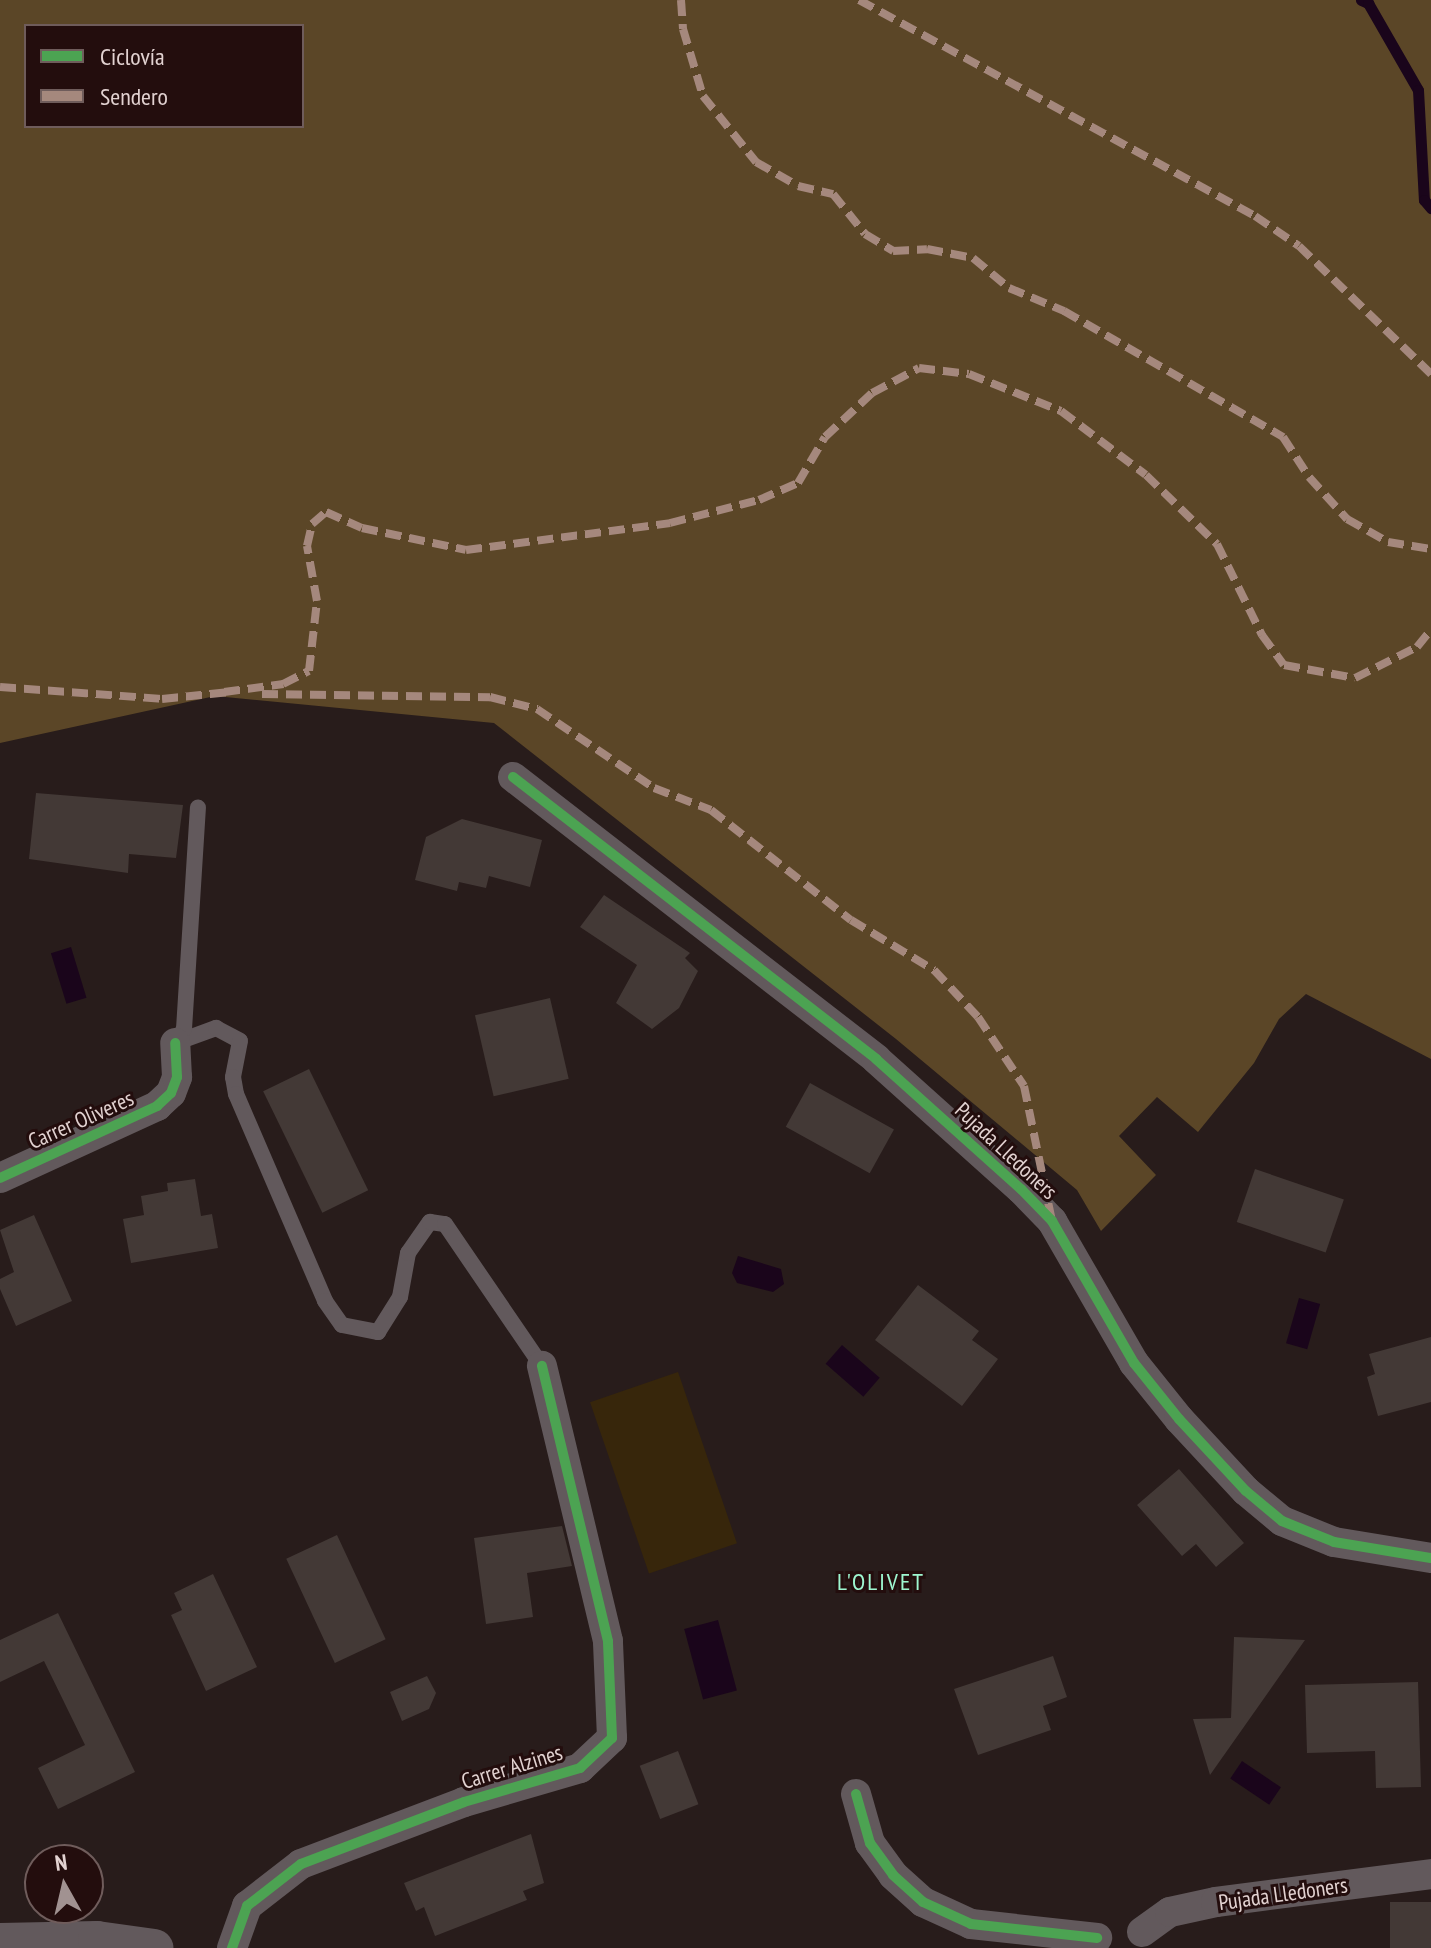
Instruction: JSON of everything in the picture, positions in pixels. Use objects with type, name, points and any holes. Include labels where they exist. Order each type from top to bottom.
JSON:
[{"type":"street","name":"Pujada Lledoners","points":[[513,777],[876,1059],[1021,1189],[1052,1221],[1134,1363],[1246,1491],[1282,1521],[1334,1542],[1431,1558]]},
{"type":"street","name":"Carrer Oliveres","points":[[0,1178],[157,1106],[171,1093],[177,1077],[175,1043]]},
{"type":"street","name":"Carrer Alzines","points":[[232,1948],[247,1906],[301,1864],[464,1802],[580,1768],[612,1738],[608,1641],[542,1366]]},
{"type":"street","name":"Pujada Lledoners","points":[[856,1794],[870,1843],[893,1875],[923,1902],[971,1924],[1093,1943],[1119,1928],[1150,1940],[1170,1912],[1216,1902],[1431,1874]]},
{"type":"street","points":[[0,1942],[97,1940],[154,1948]]},
{"type":"lane","points":[[175,1043],[184,1029],[198,807]]},
{"type":"lane","points":[[175,1043],[216,1028],[228,1030],[240,1041],[233,1077],[236,1094],[325,1301],[342,1325],[378,1332],[400,1297],[408,1253],[430,1222],[445,1224],[542,1366]]},
{"type":"shaded area","points":[[0,0],[1431,0],[1431,1059],[1306,994],[1279,1019],[1254,1063],[1198,1132],[1157,1097],[1119,1136],[1156,1175],[1101,1231],[1077,1190],[896,1039],[494,723],[215,696],[0,743]]},
{"type":"shaded area","points":[[71,947],[86,998],[66,1004],[51,953]]},
{"type":"shaded area","points":[[738,1256],[781,1269],[784,1284],[773,1292],[737,1283],[732,1273]]},
{"type":"shaded area","points":[[1299,1298],[1320,1304],[1307,1349],[1286,1343]]},
{"type":"shaded area","points":[[842,1345],[880,1378],[863,1397],[826,1364]]},
{"type":"shaded area","points":[[678,1372],[737,1543],[649,1573],[590,1402]]},
{"type":"shaded area","points":[[718,1620],[737,1691],[703,1700],[684,1629]]},
{"type":"shaded area","points":[[1242,1761],[1281,1787],[1269,1805],[1230,1778]]},
{"type":"building","points":[[36,793],[183,805],[176,858],[129,854],[128,873],[29,859]]},
{"type":"building","points":[[462,819],[542,840],[530,887],[489,876],[486,888],[459,882],[457,891],[415,880],[426,837]]},
{"type":"building","points":[[604,895],[690,953],[685,958],[698,971],[679,1008],[652,1029],[616,1003],[637,965],[580,927]]},
{"type":"building","points":[[550,998],[569,1079],[494,1096],[475,1015]]},
{"type":"building","points":[[309,1069],[368,1190],[322,1213],[263,1091]]},
{"type":"building","points":[[810,1083],[894,1130],[870,1173],[786,1127]]},
{"type":"building","points":[[1255,1169],[1344,1200],[1326,1253],[1237,1222]]},
{"type":"building","points":[[195,1179],[201,1216],[212,1214],[218,1248],[131,1263],[123,1219],[144,1215],[141,1196],[168,1191],[167,1183]]},
{"type":"building","points":[[34,1215],[72,1301],[16,1326],[0,1289],[0,1279],[14,1272],[0,1230]]},
{"type":"building","points":[[918,1285],[979,1331],[972,1340],[998,1359],[962,1406],[875,1340]]},
{"type":"building","points":[[1431,1337],[1431,1402],[1378,1416],[1367,1377],[1375,1374],[1369,1354]]},
{"type":"building","points":[[1179,1469],[1244,1543],[1216,1567],[1196,1544],[1182,1556],[1137,1505]]},
{"type":"building","points":[[562,1526],[572,1566],[527,1573],[533,1617],[486,1624],[474,1538]]},
{"type":"building","points":[[337,1535],[386,1639],[335,1663],[286,1559]]},
{"type":"building","points":[[213,1574],[257,1667],[206,1691],[171,1615],[182,1610],[174,1593]]},
{"type":"building","points":[[58,1613],[135,1772],[58,1809],[38,1768],[85,1745],[44,1661],[0,1682],[0,1640]]},
{"type":"building","points":[[1234,1637],[1305,1640],[1210,1775],[1193,1719],[1231,1718]]},
{"type":"building","points":[[1053,1656],[1067,1697],[1043,1706],[1051,1730],[978,1755],[954,1689]]},
{"type":"building","points":[[427,1676],[436,1693],[429,1709],[402,1721],[390,1692]]},
{"type":"building","points":[[1418,1682],[1421,1787],[1376,1788],[1375,1751],[1307,1753],[1305,1685]]},
{"type":"building","points":[[678,1751],[698,1804],[660,1819],[640,1766]]},
{"type":"building","points":[[531,1834],[544,1883],[523,1891],[527,1900],[435,1936],[424,1907],[416,1911],[404,1883]]},
{"type":"building","points":[[1390,1902],[1431,1902],[1431,1948],[1390,1948]]},
{"type":"waterway","points":[[1361,0],[1368,3],[1418,90],[1424,200],[1431,208]]},
{"type":"marked path","points":[[681,0],[683,29],[703,96],[756,162],[798,186],[833,194],[865,234],[893,251],[927,249],[973,258],[1009,288],[1064,311],[1283,437],[1309,477],[1347,519],[1388,542],[1431,549]]},
{"type":"marked path","points":[[859,0],[1255,216],[1299,246],[1431,374]]},
{"type":"marked path","points":[[224,692],[283,684],[309,671],[317,601],[307,546],[312,524],[326,512],[362,528],[466,550],[670,523],[759,500],[798,483],[825,437],[872,393],[919,368],[969,374],[1061,411],[1146,475],[1217,544],[1262,635],[1284,665],[1355,678],[1417,647],[1431,630]]},
{"type":"marked path","points":[[0,687],[162,699],[230,692]]},
{"type":"marked path","points":[[262,694],[490,697],[537,709],[654,788],[711,810],[851,920],[934,970],[978,1017],[1024,1086],[1052,1221]]},
{"type":"cycle path","points":[[513,777],[876,1059],[1021,1189],[1052,1221],[1134,1363],[1179,1419],[1246,1491],[1282,1521],[1334,1542],[1431,1558]]},
{"type":"cycle path","points":[[0,1178],[157,1106],[171,1093],[177,1077],[175,1043]]},
{"type":"cycle path","points":[[232,1948],[247,1906],[301,1864],[464,1802],[580,1768],[612,1738],[608,1641],[542,1366]]},
{"type":"cycle path","points":[[856,1794],[870,1843],[893,1875],[923,1902],[971,1924],[1097,1938]]},
{"type":"district","name":"L'OLIVET","points":[[881,1582]]}]
